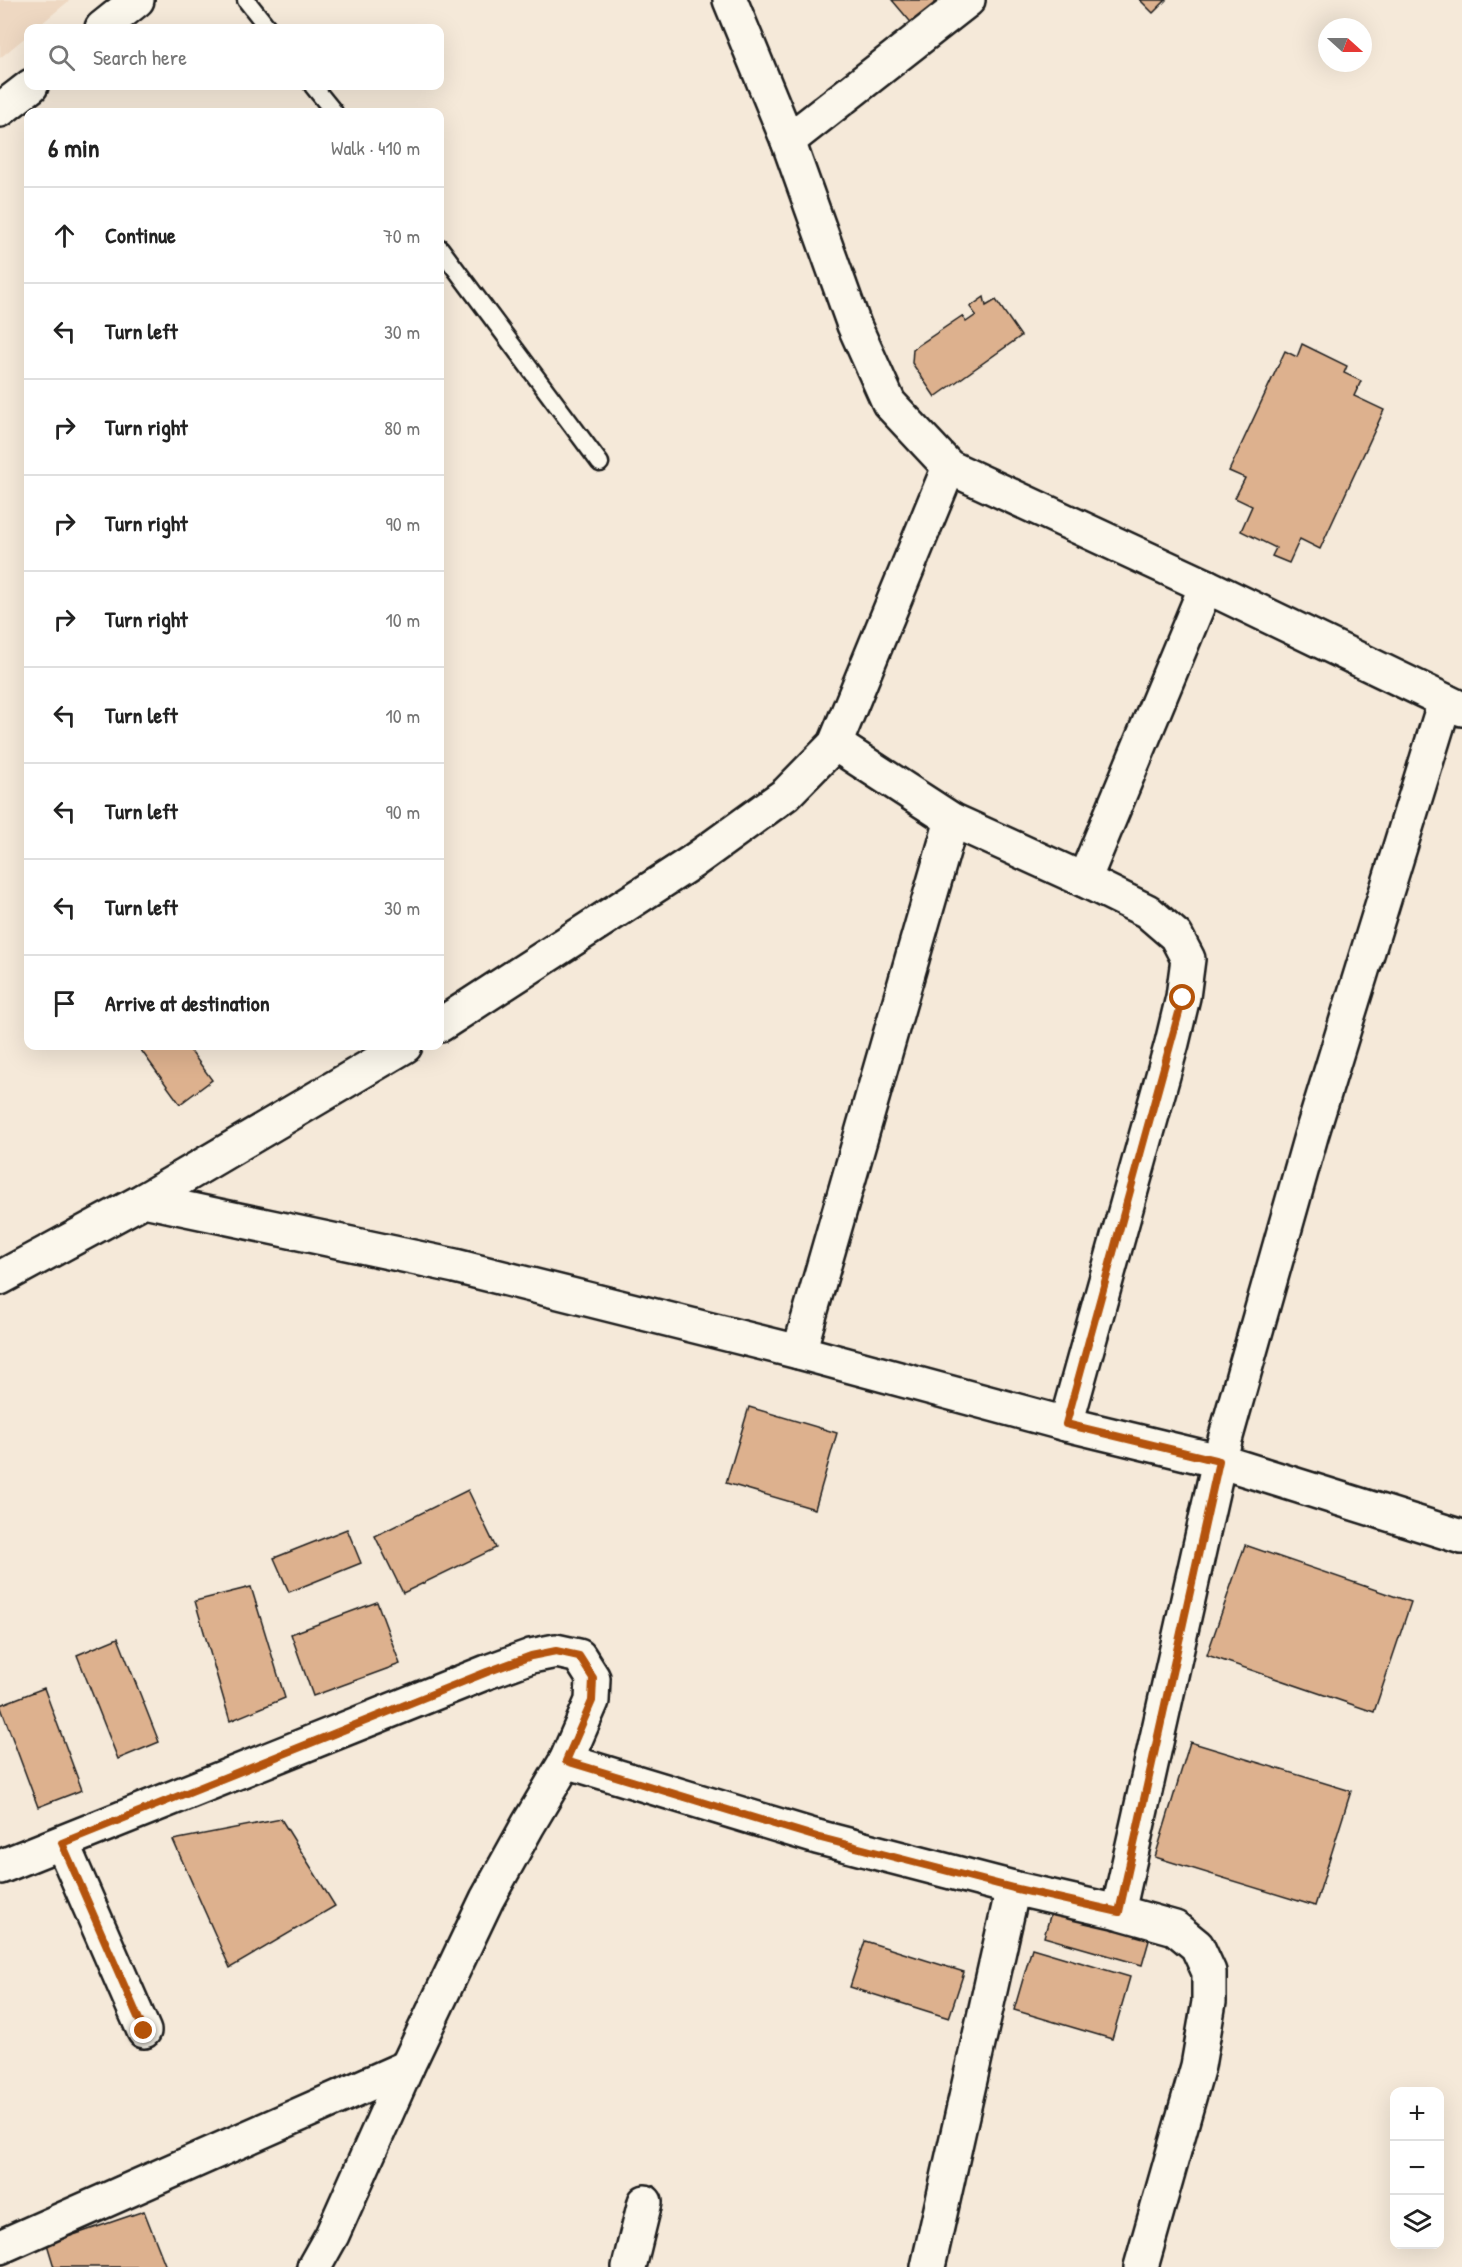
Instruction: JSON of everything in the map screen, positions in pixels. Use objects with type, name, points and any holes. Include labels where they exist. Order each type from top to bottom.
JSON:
[{"type":"street","points":[[107,24],[137,0]]},
{"type":"street","points":[[730,0],[788,141],[854,325],[889,402],[949,467],[1206,586],[1454,705],[1311,1136],[1219,1461],[1119,1912]]},
{"type":"street","points":[[788,141],[968,0]]},
{"type":"street","points":[[0,110],[26,90]]},
{"type":"street","points":[[444,1022],[692,862],[786,794],[835,744],[949,467]]},
{"type":"street","points":[[1084,880],[1206,586]]},
{"type":"street","points":[[835,744],[952,820],[1147,911],[1176,936],[1188,959],[1183,998],[1172,1043],[1066,1424]]},
{"type":"street","points":[[799,1352],[952,820]]},
{"type":"street","points":[[0,1278],[144,1200],[398,1050]]},
{"type":"street","points":[[144,1200],[455,1266],[799,1352],[1066,1424],[1219,1461],[1462,1538]]},
{"type":"street","points":[[0,1868],[487,1672],[531,1656],[556,1651],[579,1656],[593,1678],[592,1701],[566,1761],[487,1899],[407,2067],[332,2235],[314,2267]]},
{"type":"street","points":[[566,1761],[817,1837],[1175,1928],[1197,1946],[1209,1972],[1209,2002],[1198,2066],[1141,2267]]},
{"type":"street","points":[[62,1843],[144,2031]]},
{"type":"street","points":[[928,2267],[1013,1888]]},
{"type":"street","points":[[0,2247],[407,2067]]},
{"type":"street","points":[[629,2267],[645,2202]]},
{"type":"lane","points":[[246,0],[265,24]]},
{"type":"lane","points":[[316,90],[331,108]]},
{"type":"lane","points":[[444,253],[600,464]]},
{"type":"shaded area","points":[[0,0],[70,0],[41,24],[24,24],[24,38],[0,58]]},
{"type":"building","points":[[892,0],[958,0],[920,33]]},
{"type":"building","points":[[1140,0],[1166,0],[1153,13]]},
{"type":"building","points":[[984,297],[986,306],[996,300],[1021,336],[935,397],[912,363],[913,349],[962,316],[966,322],[976,315],[970,307]]},
{"type":"building","points":[[1302,344],[1347,366],[1344,373],[1361,381],[1354,396],[1384,410],[1320,549],[1300,539],[1289,563],[1272,556],[1276,548],[1241,531],[1252,506],[1235,498],[1245,478],[1229,471],[1285,351],[1297,357]]},
{"type":"building","points":[[141,1050],[190,1050],[212,1080],[180,1104]]},
{"type":"building","points":[[749,1407],[837,1433],[815,1509],[726,1483]]},
{"type":"building","points":[[468,1490],[496,1548],[403,1593],[375,1536]]},
{"type":"building","points":[[347,1529],[361,1563],[289,1592],[274,1558]]},
{"type":"building","points":[[1245,1545],[1411,1602],[1374,1712],[1207,1655]]},
{"type":"building","points":[[251,1587],[285,1698],[230,1721],[195,1601]]},
{"type":"building","points":[[377,1602],[400,1664],[313,1696],[291,1634]]},
{"type":"building","points":[[118,1638],[159,1742],[118,1759],[77,1655]]},
{"type":"building","points":[[44,1688],[82,1790],[38,1807],[0,1705]]},
{"type":"building","points":[[1190,1742],[1351,1791],[1315,1906],[1155,1857]]},
{"type":"building","points":[[281,1819],[335,1906],[230,1968],[173,1840]]},
{"type":"building","points":[[1058,1888],[1156,1916],[1142,1965],[1044,1937]]},
{"type":"building","points":[[865,1941],[964,1972],[949,2018],[850,1987]]},
{"type":"building","points":[[1032,1948],[1130,1977],[1112,2039],[1014,2010]]},
{"type":"building","points":[[144,2211],[166,2267],[54,2267],[47,2244]]},
{"type":"route","points":[[144,2031],[62,1843],[487,1672],[531,1656],[556,1651],[579,1656],[593,1678],[592,1701],[566,1761],[817,1837],[1013,1888],[1119,1912],[1219,1461],[1066,1424],[1183,998]]}]
